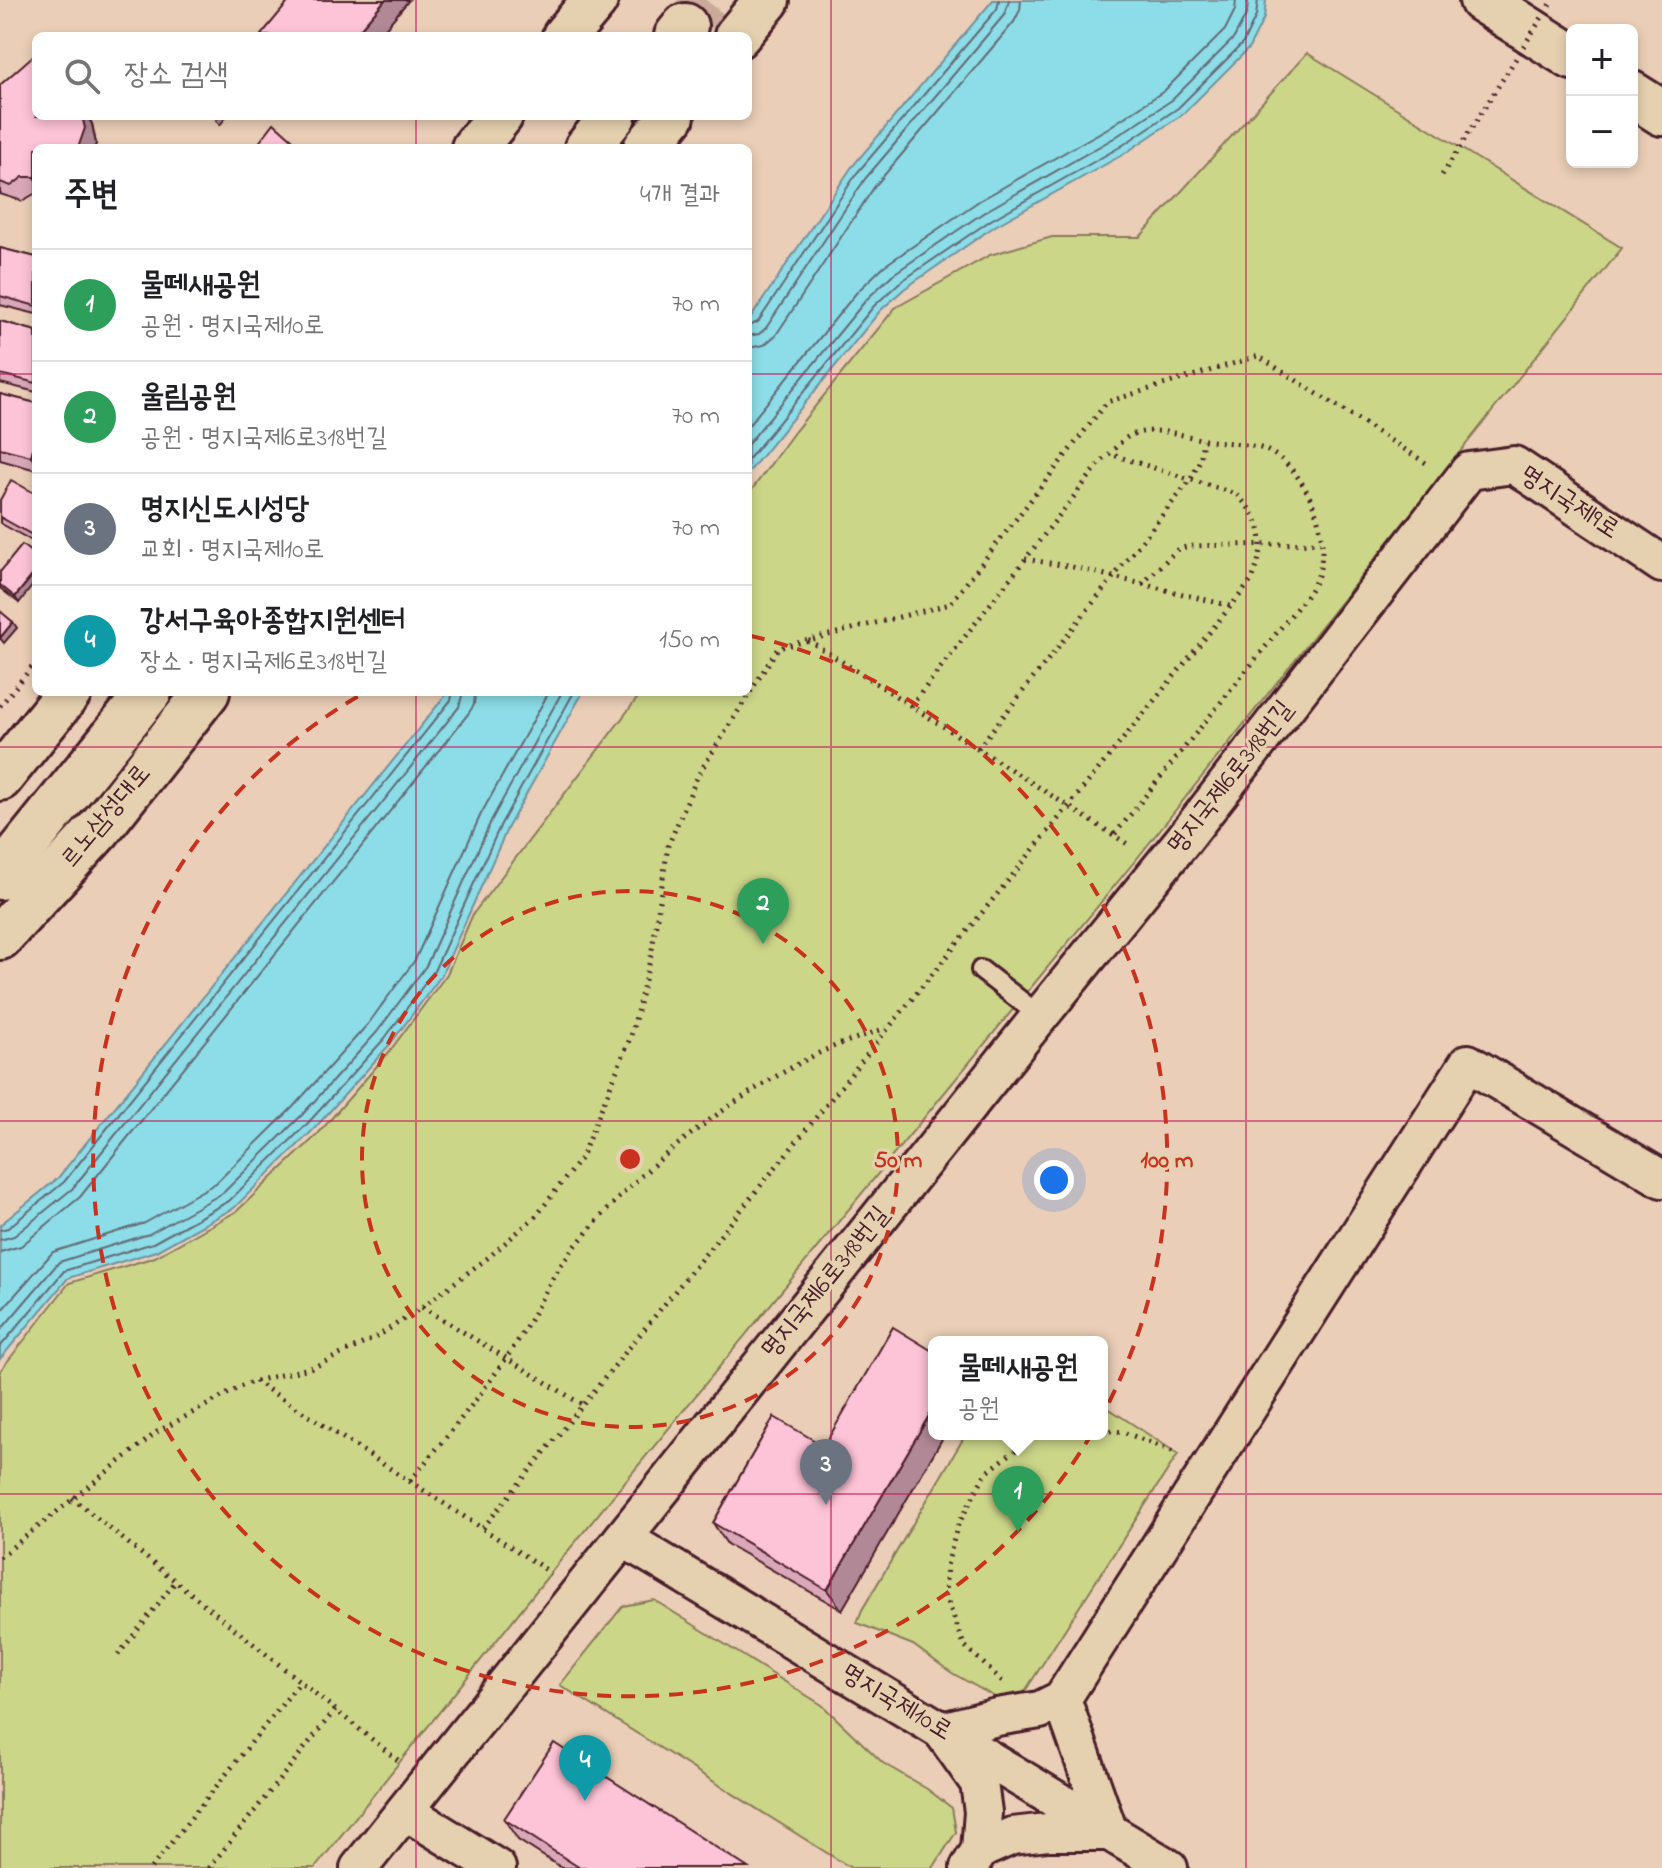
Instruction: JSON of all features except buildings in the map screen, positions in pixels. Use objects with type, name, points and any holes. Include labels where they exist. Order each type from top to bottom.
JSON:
[{"type":"main road","points":[[568,32],[595,0]]},
{"type":"main road","points":[[596,32],[622,0]]},
{"type":"main road","points":[[740,32],[767,0]]},
{"type":"main road","points":[[1482,0],[1566,53]]},
{"type":"main road","points":[[1635,96],[1662,113]]},
{"type":"main road","points":[[477,144],[497,120]]},
{"type":"main road","points":[[507,144],[526,120]]},
{"type":"main road","points":[[590,144],[610,120]]},
{"type":"main road","points":[[649,144],[669,120]]},
{"type":"main road","points":[[0,729],[32,690]]},
{"type":"main road","points":[[0,778],[66,696]]},
{"type":"main road","points":[[0,877],[146,696]]},
{"type":"main road","name":"르노삼성대로","points":[[0,937],[99,829],[204,696]]},
{"type":"street","name":"명지국제9로","points":[[1469,471],[1514,465],[1662,564]]},
{"type":"street","name":"명지국제6로318번길","points":[[359,1868],[1184,839],[1469,471]]},
{"type":"street","points":[[974,1859],[983,1812],[979,1783],[942,1731],[1040,1710],[1062,1699],[1468,1063],[1662,1179]]},
{"type":"street","name":"명지국제10로","points":[[623,1538],[1169,1868]]},
{"type":"street","points":[[974,1859],[1012,1836],[1048,1832],[1109,1832],[1062,1699]]},
{"type":"street","points":[[405,1811],[497,1868]]},
{"type":"lane","points":[[981,970],[1040,1016]]},
{"type":"path","points":[[1442,175],[1553,0]]},
{"type":"path","points":[[752,689],[778,648],[950,604],[1107,402],[1258,356],[1426,463]]},
{"type":"path","points":[[911,706],[1100,463],[1125,438],[1139,432],[1165,432],[1266,450],[1299,478],[1310,495],[1320,543],[1319,571],[1308,594],[1114,835]]},
{"type":"path","points":[[978,748],[1191,479],[1200,460],[1203,440]]},
{"type":"path","points":[[483,1528],[1252,580],[1260,560],[1260,528],[1249,507],[1236,494],[1110,454]]},
{"type":"path","points":[[1142,584],[1178,549],[1191,546],[1320,543]]},
{"type":"path","points":[[1025,559],[1112,576],[1231,606]]},
{"type":"path","points":[[808,640],[1129,845]]},
{"type":"path","points":[[0,706],[32,667]]},
{"type":"path","points":[[0,1557],[157,1432],[255,1381],[314,1367],[375,1338],[489,1257],[537,1215],[581,1158],[631,1036],[651,956],[668,846],[698,775],[748,696]]},
{"type":"path","points":[[410,1481],[483,1394],[564,1260],[606,1211],[662,1159],[731,1103],[816,1055],[887,1027]]},
{"type":"path","points":[[422,1307],[583,1405]]},
{"type":"path","points":[[255,1381],[553,1575]]},
{"type":"path","points":[[1108,1431],[1123,1432],[1178,1454]]},
{"type":"path","points":[[1009,1688],[964,1645],[945,1594],[947,1566],[957,1527],[985,1474],[1028,1440]]},
{"type":"path","points":[[72,1498],[401,1763]]},
{"type":"path","points":[[118,1655],[176,1581]]},
{"type":"path","points":[[151,1868],[300,1682]]},
{"type":"path","points":[[209,1868],[335,1710]]},
{"type":"green space","points":[[1307,53],[1622,248],[1139,856],[568,1551],[315,1868],[0,1868],[0,1371],[69,1283],[155,1257],[237,1211],[317,1135],[389,1052],[447,974],[473,914],[639,696],[752,696],[752,490],[795,431],[895,308],[990,255],[1052,237],[1140,237]]},
{"type":"green space","points":[[1108,1408],[1178,1454],[1020,1699],[995,1697],[952,1673],[913,1645],[857,1623],[962,1440],[1108,1440]]},
{"type":"green space","points":[[654,1600],[822,1705],[883,1763],[952,1808],[956,1832],[933,1868],[851,1868],[560,1685],[623,1606]]},
{"type":"water","points":[[993,0],[1266,0],[1264,18],[1249,48],[1183,114],[1124,154],[995,226],[904,289],[880,311],[752,468],[752,316],[851,168]]},
{"type":"water","points":[[445,696],[581,696],[508,827],[441,976],[391,1043],[314,1129],[234,1208],[156,1251],[68,1278],[0,1359],[0,1225],[58,1178]]},
{"type":"tunnel","points":[[685,26],[706,0]]},
{"type":"place","name":"울림공원","points":[[763,944]]},
{"type":"place","name":"명지신도시성당","points":[[826,1505]]},
{"type":"place","name":"물떼새공원","points":[[1018,1532]]},
{"type":"place","name":"강서구육아종합지원센터","points":[[585,1801]]}]
